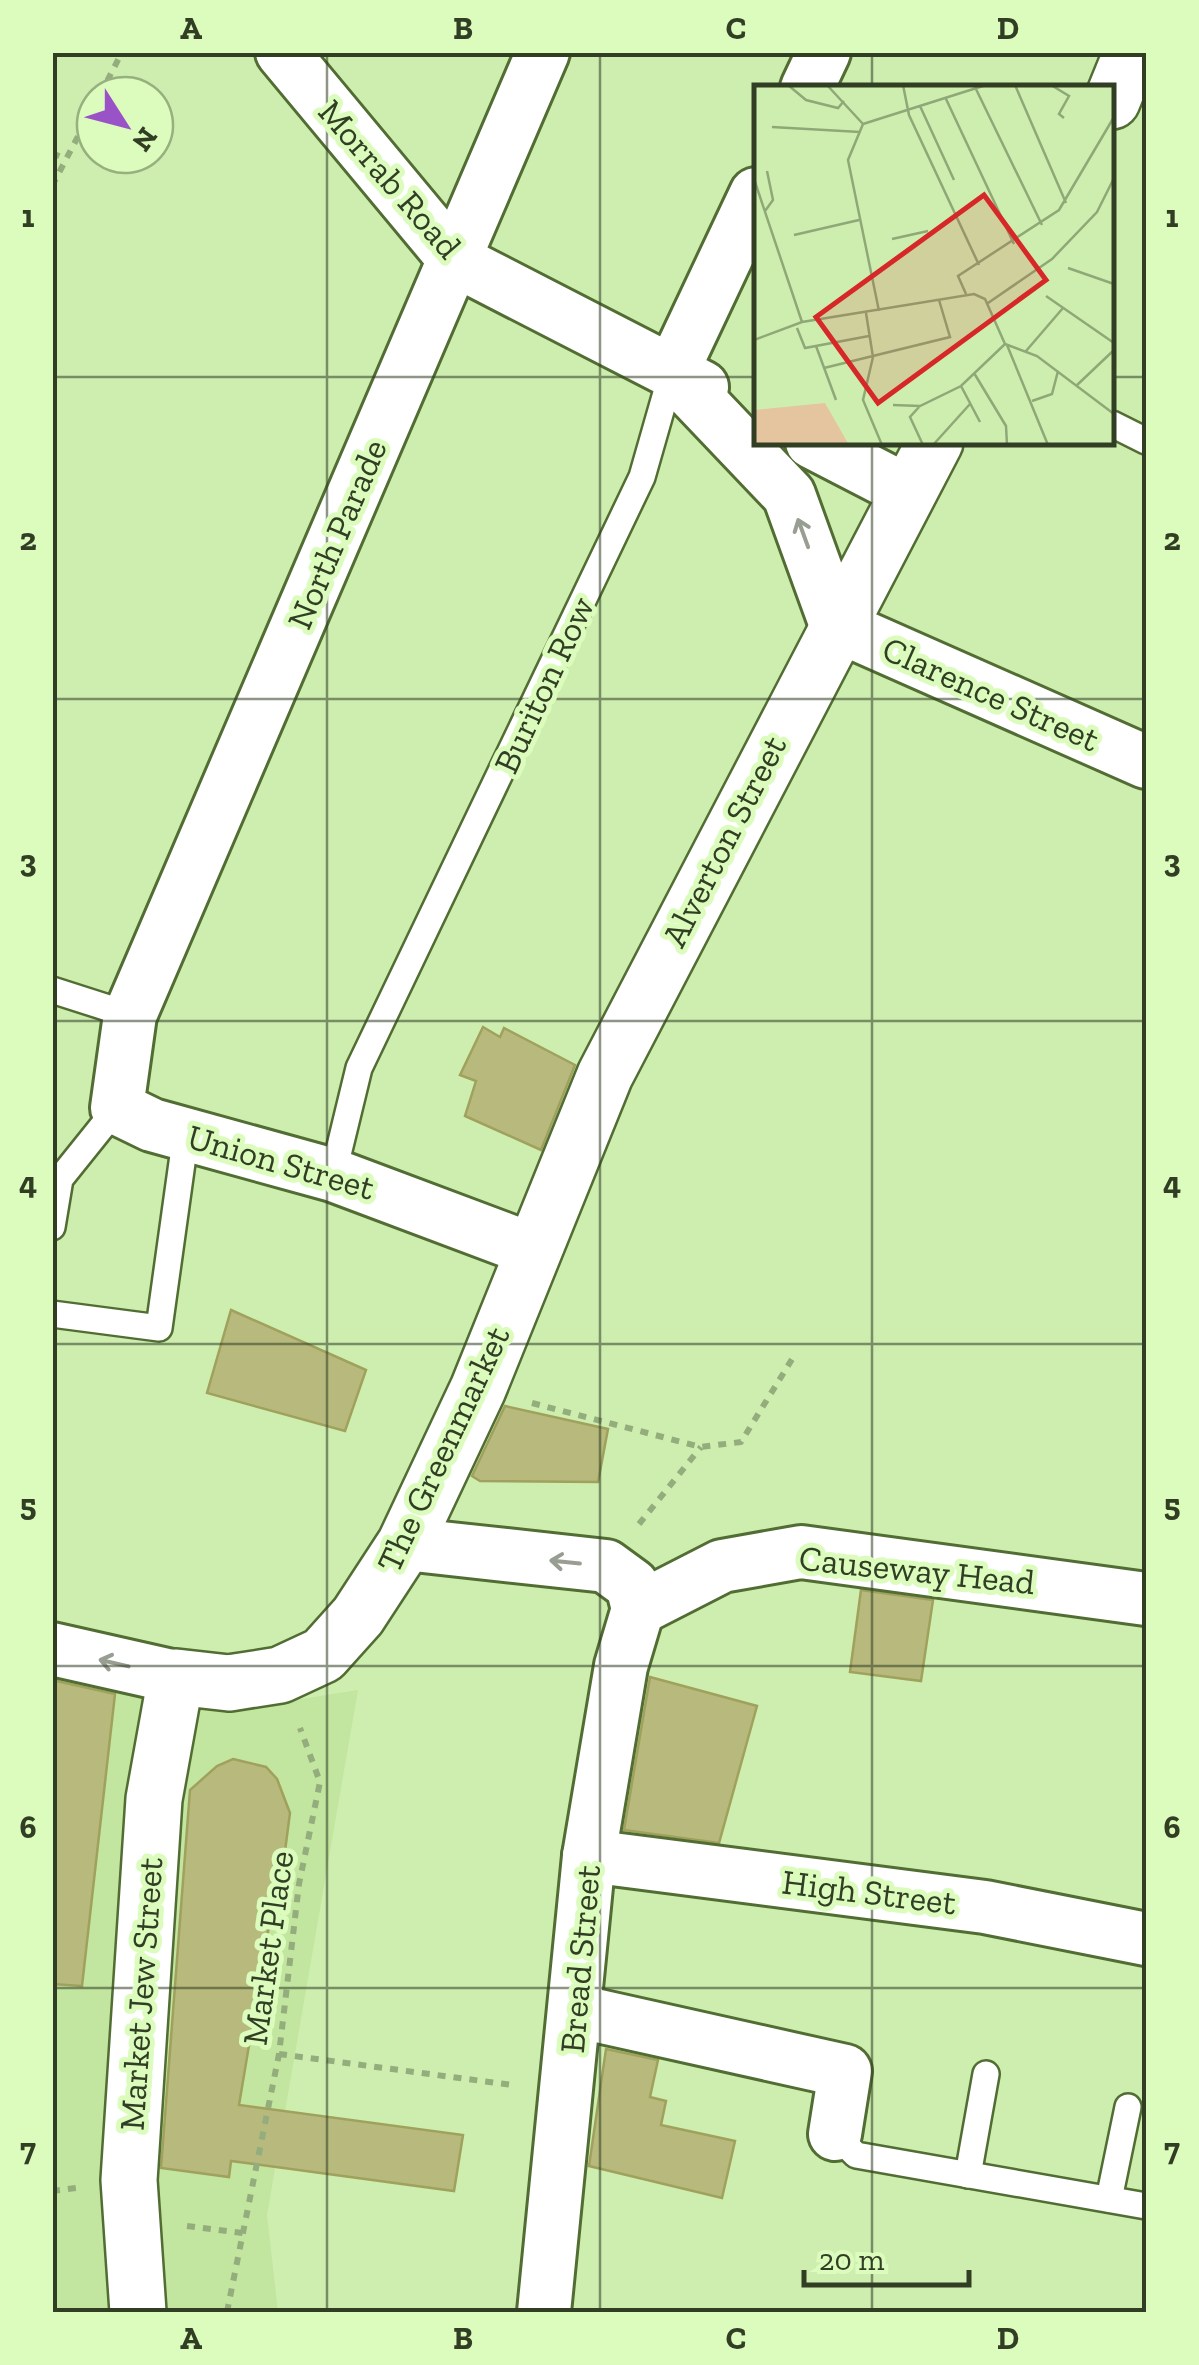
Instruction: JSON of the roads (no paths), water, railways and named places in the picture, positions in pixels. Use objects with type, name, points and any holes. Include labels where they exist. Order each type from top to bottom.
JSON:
[{"type":"street","name":"Morrab Road","points":[[282,52],[454,260],[754,413]]},
{"type":"street","name":"North Parade","points":[[130,1015],[544,52]]},
{"type":"street","points":[[808,85],[824,52]]},
{"type":"street","points":[[1114,96],[1132,52]]},
{"type":"street","name":"Buriton Row","points":[[672,372],[754,198]]},
{"type":"street","name":"Morrab Road","points":[[672,372],[789,495],[836,625]]},
{"type":"street","points":[[818,445],[909,492]]},
{"type":"street","name":"Alverton Street","points":[[532,1250],[604,1075],[933,445]]},
{"type":"street","name":"Clarence Street","points":[[836,625],[1146,762]]},
{"type":"street","points":[[117,1108],[130,1015]]},
{"type":"street","name":"Union Street","points":[[117,1108],[152,1125],[333,1175],[532,1250]]},
{"type":"street","name":"The Greenmarket","points":[[52,1649],[176,1677],[230,1682],[280,1675],[323,1655],[358,1616],[406,1544],[478,1389],[532,1250]]},
{"type":"street","points":[[406,1544],[606,1566],[632,1585],[638,1608]]},
{"type":"street","name":"Causeway Head","points":[[638,1608],[722,1566],[802,1552],[1146,1599]]},
{"type":"street","name":"Bread Street","points":[[544,2312],[589,1856],[621,1666],[638,1608]]},
{"type":"street","name":"Market Jew Street","points":[[138,2312],[129,2180],[154,1798],[176,1677]]},
{"type":"street","name":"High Street","points":[[589,1856],[985,1907],[1146,1939]]},
{"type":"street","points":[[576,2011],[844,2071],[835,2134]]},
{"type":"lane","name":"Buriton Row","points":[[333,1175],[360,1068],[642,477],[672,372]]},
{"type":"lane","points":[[1114,425],[1146,441]]},
{"type":"lane","points":[[52,990],[130,1015]]},
{"type":"lane","points":[[52,1228],[60,1180],[117,1108]]},
{"type":"lane","points":[[52,1314],[159,1328],[186,1134]]},
{"type":"lane","points":[[968,2174],[986,2074]]},
{"type":"lane","points":[[1109,2199],[1128,2107]]},
{"type":"lane","points":[[835,2134],[856,2155],[1146,2206]]}]
